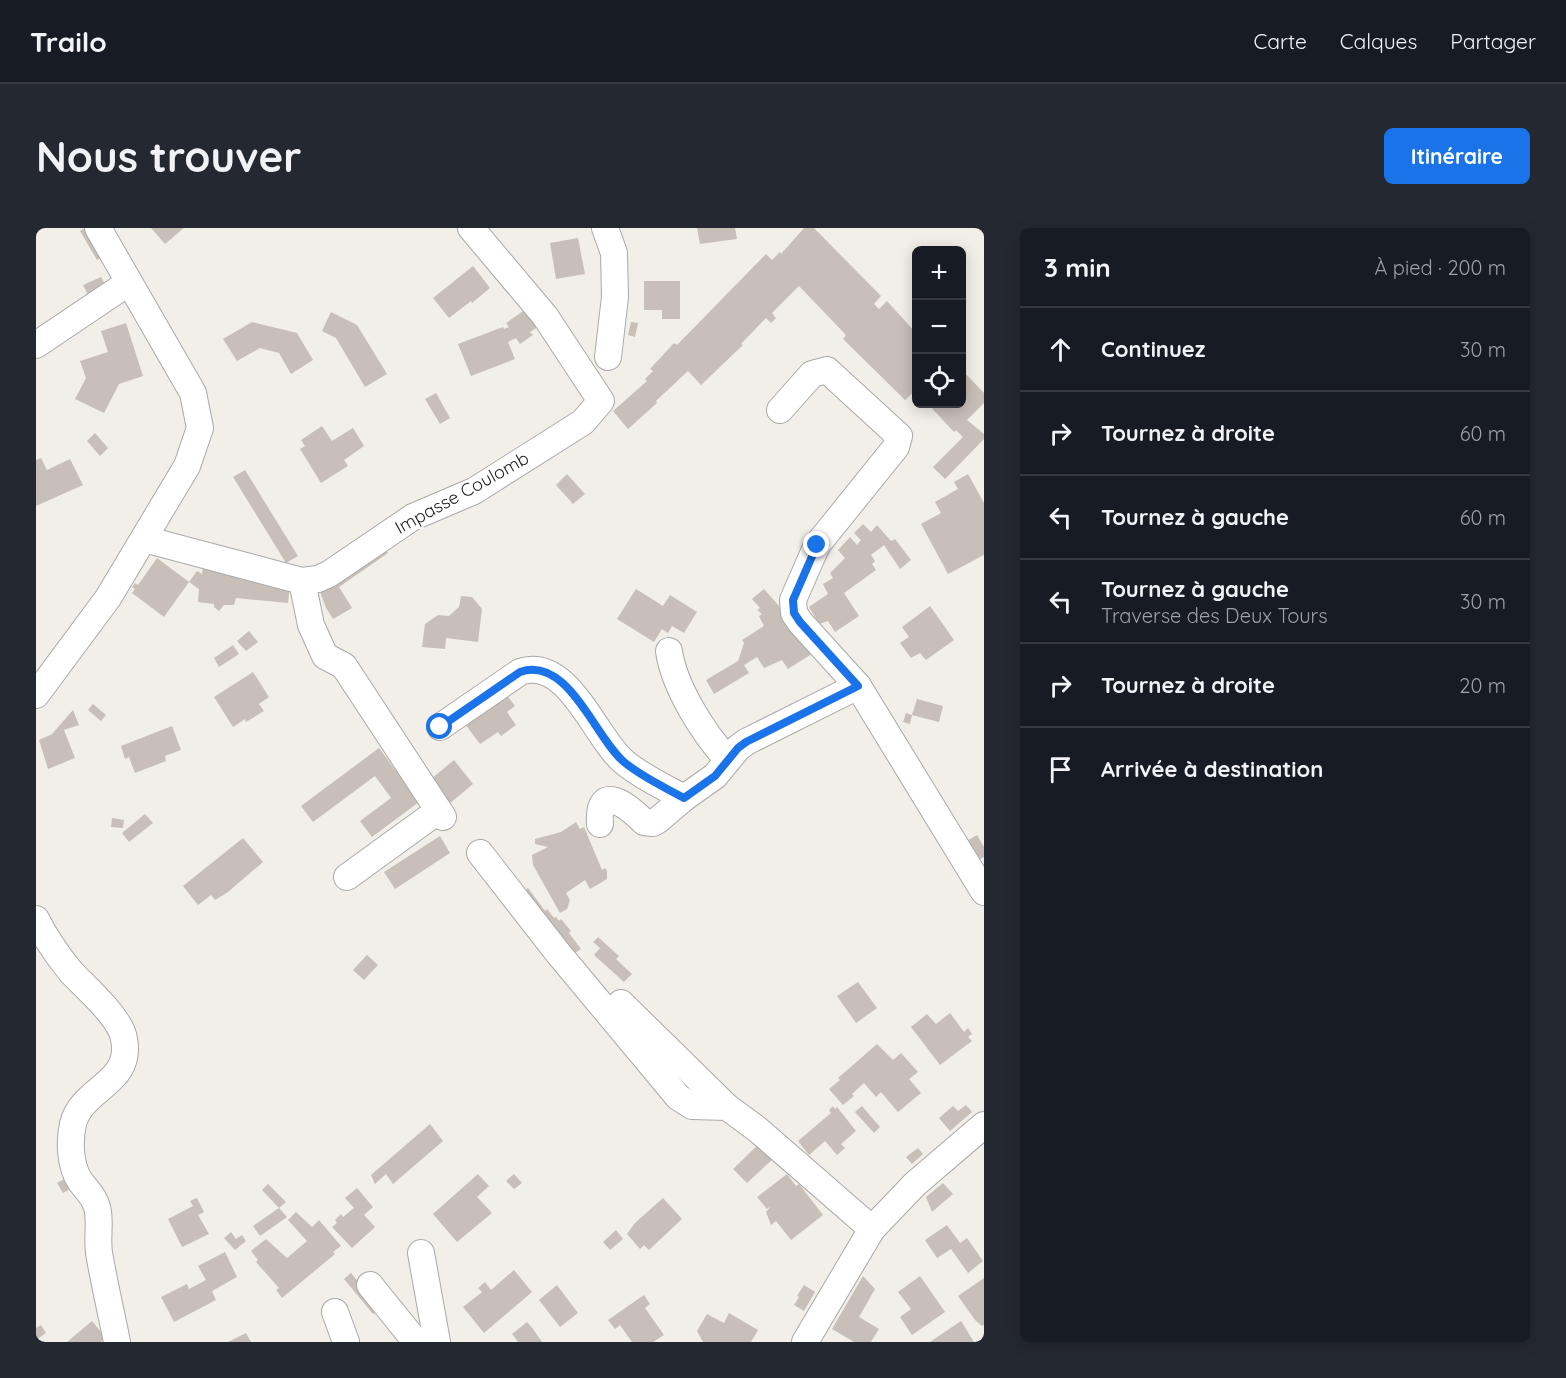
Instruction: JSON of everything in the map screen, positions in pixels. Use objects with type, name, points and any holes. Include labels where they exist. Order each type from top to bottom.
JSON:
[{"type":"street","points":[[36,695],[108,598],[187,466],[200,428],[193,393],[98,228]]},
{"type":"street","name":"Impasse Coulomb","points":[[302,581],[318,579],[329,574],[413,517],[474,491],[583,422],[601,401],[545,316],[471,228]]},
{"type":"street","points":[[605,228],[614,253],[615,264],[615,297],[608,357]]},
{"type":"street","points":[[36,345],[128,283]]},
{"type":"street","points":[[780,410],[812,374],[827,370],[899,436],[896,447],[817,545],[793,600],[794,613],[858,686],[984,892]]},
{"type":"street","points":[[144,538],[302,581],[311,626],[324,656],[344,666],[440,814],[346,877]]},
{"type":"street","points":[[669,651],[671,667],[678,685],[713,744],[728,760]]},
{"type":"street","points":[[440,727],[520,672],[529,669],[537,670],[549,674],[568,688],[623,761],[684,798]]},
{"type":"street","points":[[600,824],[600,814],[605,802],[618,801],[629,807],[644,822],[658,820],[715,776],[746,742],[858,686]]},
{"type":"street","points":[[480,853],[558,954],[678,1097],[692,1106],[727,1107]]},
{"type":"street","points":[[36,919],[41,930],[70,969],[110,1014],[124,1036],[126,1054],[120,1069],[107,1084],[82,1104],[73,1124],[71,1163],[80,1180],[94,1196],[98,1212],[99,1250],[117,1342]]},
{"type":"street","points":[[621,1003],[727,1107],[872,1229]]},
{"type":"street","points":[[806,1342],[872,1229],[915,1184],[984,1125]]},
{"type":"street","points":[[421,1253],[437,1342]]},
{"type":"street","points":[[370,1285],[416,1342]]},
{"type":"street","points":[[335,1312],[346,1342]]},
{"type":"building","points":[[88,228],[104,256],[97,260],[80,231]]},
{"type":"building","points":[[151,228],[184,228],[165,244]]},
{"type":"building","points":[[697,228],[735,228],[737,239],[700,244]]},
{"type":"building","points":[[804,228],[814,228],[881,296],[874,304],[879,309],[887,301],[912,329],[912,394],[905,400],[843,339],[846,335],[799,286],[772,313],[776,318],[771,323],[766,318],[741,344],[743,345],[701,385],[688,371],[628,429],[613,411],[647,381],[645,379],[653,371],[650,369],[674,343],[677,345],[766,254],[772,260],[780,252],[781,254]]},
{"type":"building","points":[[578,238],[585,274],[556,279],[550,243]]},
{"type":"building","points":[[473,266],[490,288],[449,318],[433,298]]},
{"type":"building","points":[[101,277],[106,286],[90,299],[83,285]]},
{"type":"building","points":[[644,281],[680,281],[680,319],[662,319],[662,310],[644,310]]},
{"type":"building","points":[[529,307],[541,325],[530,332],[533,335],[520,344],[516,338],[508,342],[515,359],[471,376],[458,344],[503,327],[504,329],[509,327],[506,323]]},
{"type":"building","points":[[331,312],[357,325],[387,374],[365,387],[336,338],[322,331]]},
{"type":"building","points":[[252,322],[297,333],[313,360],[291,374],[279,353],[260,348],[237,361],[223,339]]},
{"type":"building","points":[[631,322],[638,323],[635,337],[628,335]]},
{"type":"building","points":[[126,323],[143,376],[119,384],[104,413],[75,399],[86,378],[80,361],[108,352],[101,331]]},
{"type":"building","points":[[966,374],[984,393],[984,403],[967,420],[984,434],[984,439],[945,479],[933,467],[963,437],[956,430],[954,432],[932,408],[966,408]]},
{"type":"building","points":[[436,393],[450,418],[440,424],[425,399]]},
{"type":"building","points":[[322,426],[332,441],[353,428],[364,446],[344,460],[348,466],[321,483],[300,449],[305,446],[301,440]]},
{"type":"building","points":[[95,433],[108,448],[100,456],[87,441]]},
{"type":"building","points":[[41,458],[47,470],[70,459],[83,485],[36,506],[36,460]]},
{"type":"building","points":[[245,470],[298,556],[286,563],[233,477]]},
{"type":"building","points":[[567,474],[585,494],[573,504],[556,485]]},
{"type":"building","points":[[968,474],[984,503],[984,555],[948,574],[921,524],[941,513],[935,502],[958,489],[954,482]]},
{"type":"building","points":[[863,524],[871,532],[877,525],[891,541],[895,539],[911,560],[900,569],[884,545],[871,555],[875,561],[872,564],[876,570],[844,593],[859,616],[835,632],[828,621],[819,624],[809,607],[828,594],[823,584],[833,578],[830,573],[845,558],[838,550],[850,537],[857,545],[861,540],[854,533]]},
{"type":"building","points":[[382,545],[388,553],[339,587],[352,608],[333,619],[317,584]]},
{"type":"building","points":[[157,558],[189,582],[164,617],[132,593],[135,589],[132,587],[135,583],[138,585]]},
{"type":"building","points":[[204,558],[290,584],[288,603],[236,598],[234,605],[224,605],[219,611],[214,604],[198,602],[199,589],[189,582],[197,571],[202,574]]},
{"type":"building","points":[[636,589],[663,606],[670,595],[697,612],[684,633],[672,626],[668,633],[662,629],[654,642],[617,619]]},
{"type":"building","points":[[764,589],[818,650],[788,669],[782,660],[764,668],[757,657],[744,665],[749,673],[714,694],[706,680],[738,661],[744,643],[742,640],[764,626],[759,616],[762,614],[757,610],[760,608],[752,599]]},
{"type":"building","points":[[461,596],[472,597],[482,609],[478,642],[446,638],[445,649],[422,647],[425,624],[438,615],[449,616],[459,607]]},
{"type":"building","points":[[930,606],[954,640],[926,660],[920,653],[911,658],[900,643],[909,637],[902,627]]},
{"type":"building","points":[[249,631],[258,642],[246,651],[237,641]]},
{"type":"building","points":[[233,645],[239,654],[219,667],[214,658]]},
{"type":"building","points":[[253,672],[269,697],[259,704],[264,711],[233,727],[214,697]]},
{"type":"building","points":[[503,690],[515,706],[507,712],[516,725],[501,736],[498,732],[480,744],[462,720]]},
{"type":"building","points":[[917,699],[943,706],[939,722],[912,715]]},
{"type":"building","points":[[93,704],[106,715],[101,721],[88,710]]},
{"type":"building","points":[[73,710],[79,725],[64,730],[75,758],[48,769],[39,740],[52,734]]},
{"type":"building","points":[[906,713],[912,715],[910,724],[903,722]]},
{"type":"building","points":[[172,726],[181,750],[165,756],[166,761],[135,773],[129,757],[125,759],[121,746]]},
{"type":"building","points":[[379,748],[419,802],[372,837],[360,821],[391,798],[375,776],[313,822],[301,806]]},
{"type":"building","points":[[454,760],[473,784],[449,804],[430,780]]},
{"type":"building","points":[[145,814],[153,823],[129,842],[122,833]]},
{"type":"building","points":[[112,818],[124,820],[123,828],[111,827]]},
{"type":"building","points":[[576,822],[580,829],[584,827],[602,870],[605,868],[607,871],[607,879],[590,889],[585,880],[566,893],[570,900],[567,909],[560,913],[533,865],[532,855],[548,847],[535,844],[535,839],[561,832]]},
{"type":"building","points":[[977,835],[984,847],[984,857],[977,861],[965,842]]},
{"type":"building","points":[[440,836],[450,853],[395,889],[384,872]]},
{"type":"building","points":[[243,838],[263,862],[228,892],[215,900],[211,895],[198,905],[183,886]]},
{"type":"building","points":[[528,888],[545,911],[547,909],[559,921],[561,919],[581,949],[572,955],[522,892]]},
{"type":"building","points":[[598,937],[619,956],[616,959],[632,974],[624,982],[594,955],[600,948],[593,942]]},
{"type":"building","points":[[367,955],[378,965],[364,980],[353,970]]},
{"type":"building","points":[[858,982],[877,1008],[856,1023],[837,996]]},
{"type":"building","points":[[950,1013],[964,1032],[968,1028],[972,1034],[968,1037],[972,1041],[940,1065],[911,1027],[927,1014],[936,1024]]},
{"type":"building","points":[[877,1044],[893,1060],[901,1053],[918,1072],[909,1079],[921,1093],[898,1112],[881,1092],[876,1097],[864,1083],[843,1105],[829,1089],[840,1080],[838,1078]]},
{"type":"building","points":[[966,1105],[972,1112],[950,1131],[939,1118],[953,1106],[958,1111]]},
{"type":"building","points":[[833,1106],[835,1109],[837,1107],[856,1131],[841,1144],[845,1148],[837,1155],[825,1141],[809,1155],[798,1141],[831,1113],[829,1110]]},
{"type":"building","points":[[862,1106],[880,1127],[874,1133],[855,1112]]},
{"type":"building","points":[[430,1124],[443,1141],[393,1184],[386,1174],[375,1184],[371,1175]]},
{"type":"building","points":[[761,1142],[776,1156],[747,1183],[733,1169]]},
{"type":"building","points":[[918,1148],[923,1154],[912,1164],[906,1157]]},
{"type":"building","points":[[478,1174],[489,1186],[477,1197],[492,1213],[457,1242],[433,1214]]},
{"type":"building","points":[[514,1174],[522,1183],[514,1189],[506,1181]]},
{"type":"building","points":[[787,1174],[796,1186],[799,1184],[823,1215],[791,1240],[776,1221],[771,1225],[766,1212],[771,1206],[767,1209],[757,1197]]},
{"type":"building","points":[[64,1179],[70,1189],[63,1193],[57,1183]]},
{"type":"building","points":[[943,1183],[953,1194],[932,1212],[926,1197]]},
{"type":"building","points":[[268,1184],[286,1202],[279,1208],[262,1190]]},
{"type":"building","points":[[357,1188],[373,1207],[364,1215],[375,1227],[352,1248],[332,1227],[337,1223],[335,1220],[341,1214],[343,1217],[354,1208],[345,1198]]},
{"type":"building","points":[[197,1198],[204,1212],[198,1215],[209,1234],[182,1247],[168,1219],[193,1206],[190,1201]]},
{"type":"building","points":[[663,1198],[682,1219],[649,1250],[644,1245],[640,1249],[627,1234],[635,1223]]},
{"type":"building","points":[[279,1208],[287,1217],[260,1236],[253,1226]]},
{"type":"building","points":[[296,1212],[312,1227],[319,1220],[341,1246],[333,1252],[335,1254],[282,1298],[276,1290],[279,1288],[256,1262],[258,1260],[251,1251],[266,1239],[287,1258],[307,1241],[288,1220]]},
{"type":"building","points":[[947,1225],[960,1243],[967,1238],[983,1261],[968,1273],[951,1249],[937,1258],[925,1240]]},
{"type":"building","points":[[616,1230],[623,1239],[610,1250],[603,1242]]},
{"type":"building","points":[[231,1232],[236,1239],[242,1235],[246,1241],[235,1250],[224,1238]]},
{"type":"building","points":[[225,1252],[237,1277],[212,1291],[216,1300],[174,1322],[161,1297],[187,1284],[189,1289],[206,1280],[198,1266]]},
{"type":"building","points":[[514,1270],[532,1292],[484,1333],[463,1307],[482,1292],[478,1288],[485,1282],[491,1290]]},
{"type":"building","points":[[351,1273],[381,1310],[373,1314],[344,1279]]},
{"type":"building","points":[[863,1276],[875,1289],[859,1317],[879,1329],[871,1342],[854,1342],[832,1329]]},
{"type":"building","points":[[920,1276],[945,1312],[912,1335],[900,1317],[911,1309],[898,1292]]},
{"type":"building","points":[[984,1278],[984,1325],[982,1326],[958,1296]]},
{"type":"building","points":[[557,1285],[578,1313],[560,1327],[539,1300]]},
{"type":"building","points":[[804,1285],[815,1292],[804,1311],[794,1305]]},
{"type":"building","points":[[644,1295],[650,1304],[645,1308],[664,1335],[653,1342],[632,1342],[620,1325],[615,1329],[608,1320]]},
{"type":"building","points":[[729,1313],[758,1330],[751,1342],[703,1342],[697,1331],[707,1314],[724,1323]]},
{"type":"building","points":[[92,1321],[106,1338],[101,1342],[67,1342]]},
{"type":"building","points":[[961,1321],[974,1342],[930,1342]]},
{"type":"building","points":[[527,1322],[542,1342],[518,1342],[512,1334]]},
{"type":"building","points":[[41,1325],[46,1333],[36,1340],[36,1328]]},
{"type":"building","points":[[246,1333],[251,1342],[228,1342]]},
{"type":"route","points":[[440,727],[520,672],[529,669],[537,670],[549,674],[568,688],[623,761],[684,798],[715,776],[738,748],[746,742],[858,686],[794,613],[793,600],[817,545]]}]
